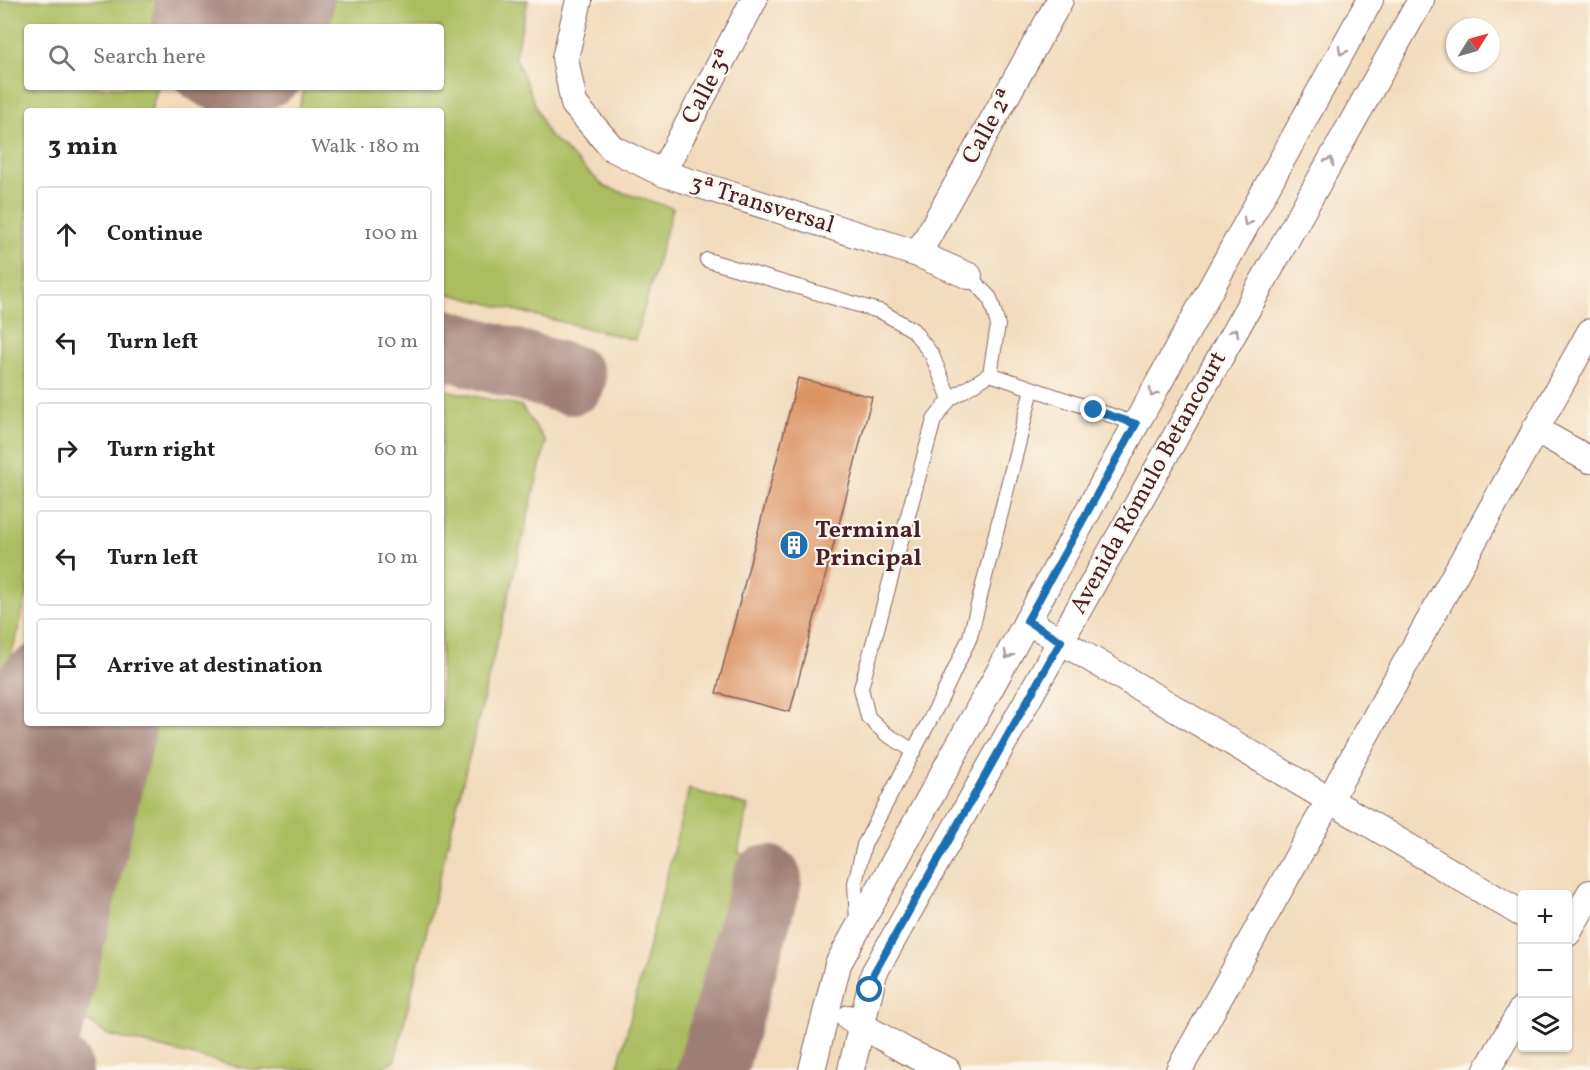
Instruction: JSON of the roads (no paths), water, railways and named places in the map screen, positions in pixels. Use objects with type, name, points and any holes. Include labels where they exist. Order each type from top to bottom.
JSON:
[{"type":"street","name":"3ª Transversal","points":[[579,0],[565,58],[574,104],[612,148],[662,173],[918,254],[969,276]]},
{"type":"street","name":"Calle 3ª","points":[[662,173],[754,0]]},
{"type":"street","name":"Calle 2ª","points":[[918,254],[1060,0]]},
{"type":"street","name":"Avenida Rómulo Betancourt","points":[[812,1070],[838,964],[1370,0]]},
{"type":"street","name":"Avenida Rómulo Betancourt","points":[[851,1070],[874,973],[1421,0]]},
{"type":"street","points":[[1179,1070],[1590,332]]},
{"type":"street","points":[[1535,429],[1590,460]]},
{"type":"street","points":[[1027,621],[1518,912]]},
{"type":"street","points":[[1572,926],[1590,893]]},
{"type":"street","points":[[827,1006],[947,1070]]},
{"type":"street","points":[[1487,1070],[1518,1016]]},
{"type":"lane","points":[[707,260],[882,312],[913,330],[932,355],[950,399]]},
{"type":"lane","points":[[914,751],[886,734],[868,717],[861,688],[934,420],[950,399],[990,374],[998,326],[990,298],[969,276]]},
{"type":"lane","points":[[990,374],[1136,424]]},
{"type":"lane","points":[[857,928],[855,883],[864,845],[914,751],[970,637],[1032,388]]},
{"type":"place","name":"Terminal Principal","points":[[794,545]]}]
